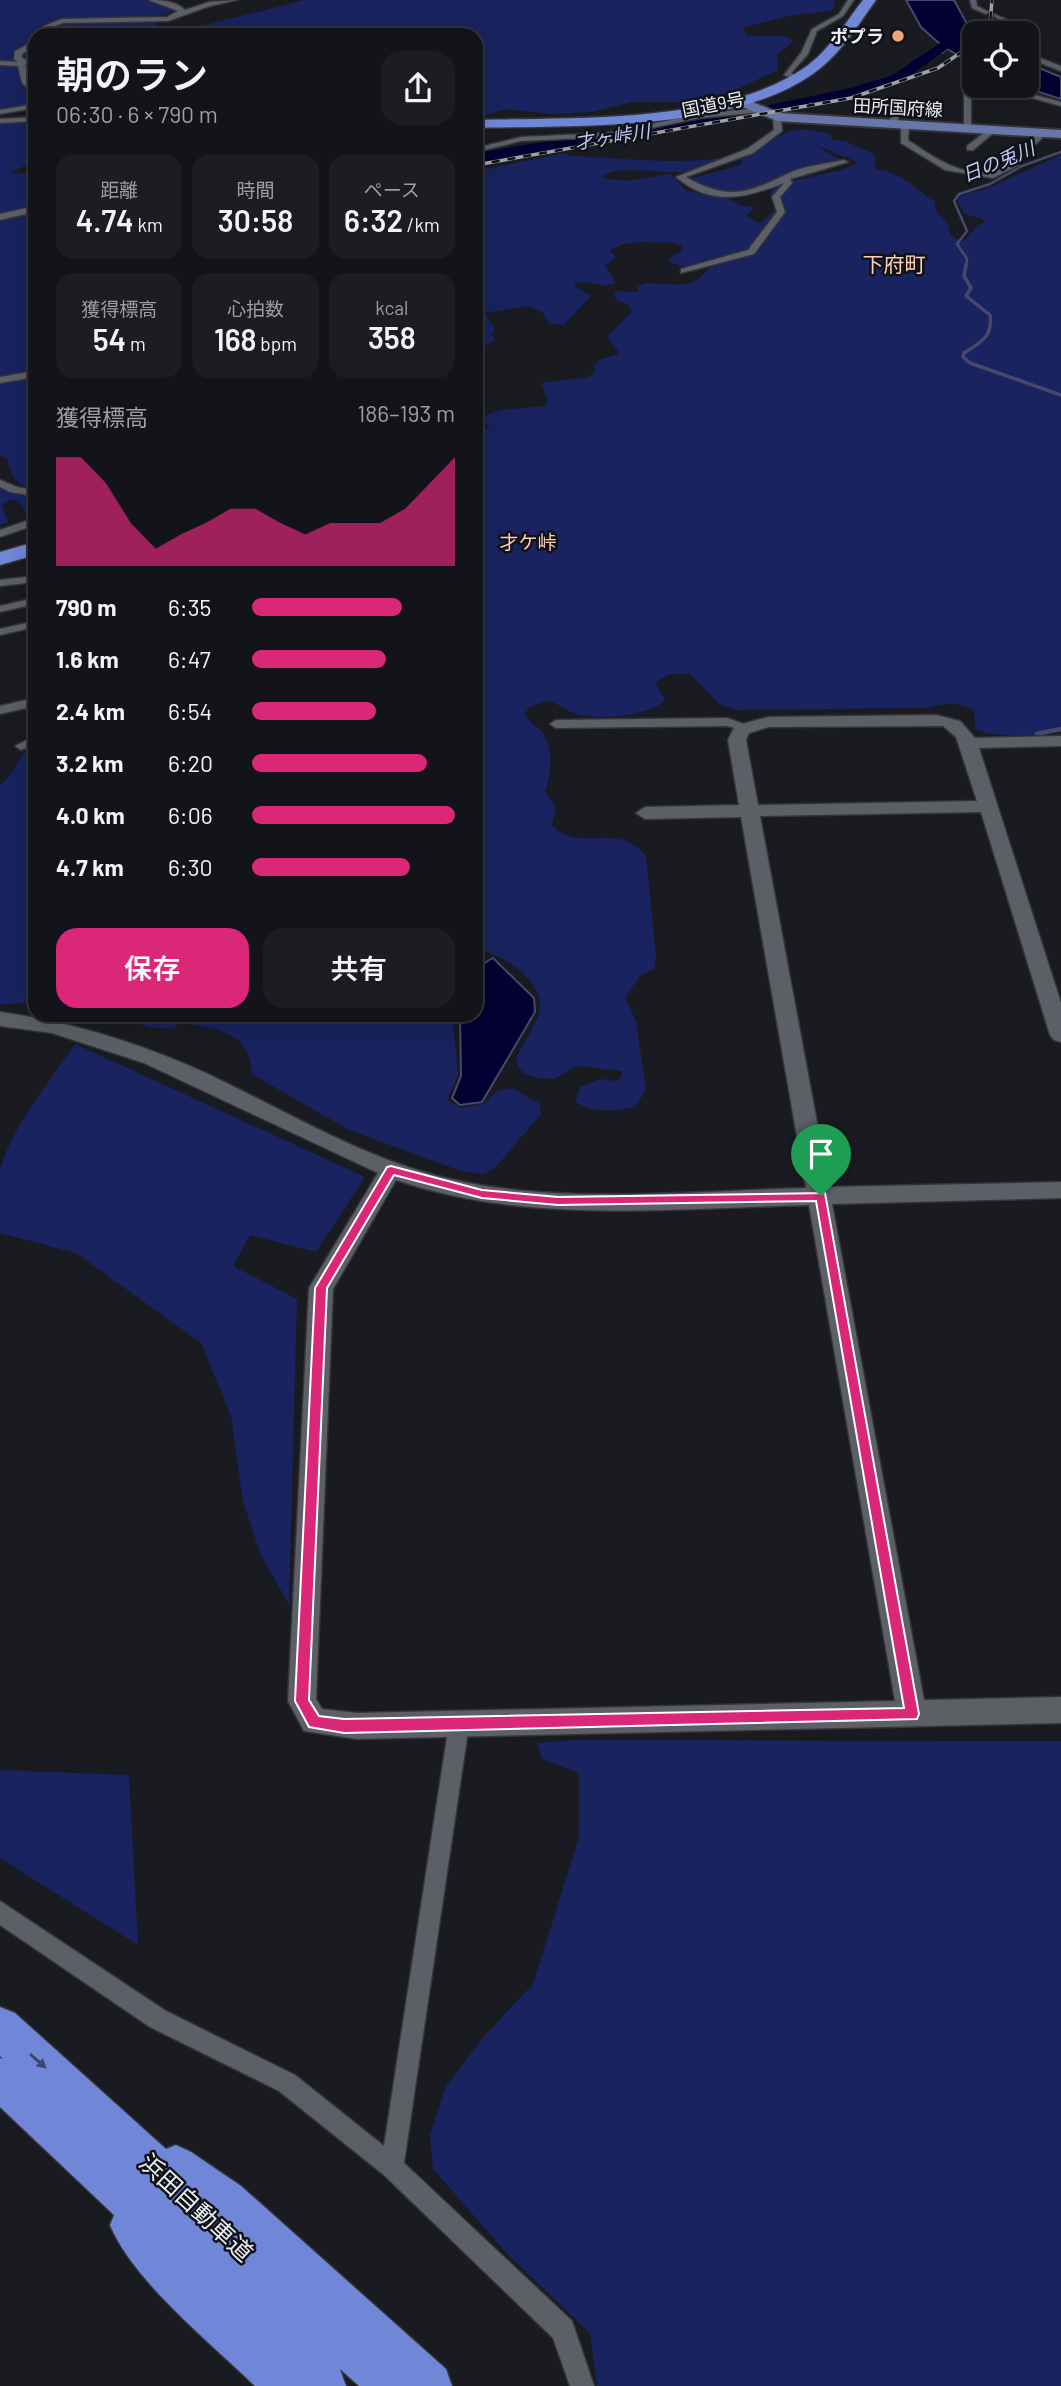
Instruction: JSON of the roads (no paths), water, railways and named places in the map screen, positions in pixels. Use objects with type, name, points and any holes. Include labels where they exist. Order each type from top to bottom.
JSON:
[{"type":"highway","name":"国道9号","points":[[483,124],[698,111],[737,100],[797,79],[817,64],[870,0]]},
{"type":"highway","points":[[0,552],[28,547]]},
{"type":"highway","points":[[0,559],[28,549]]},
{"type":"highway","name":"浜田自動車道","points":[[0,2028],[65,2110],[323,2386]]},
{"type":"highway","name":"浜田自動車道","points":[[0,2079],[65,2110],[393,2386]]},
{"type":"highway","points":[[65,2110],[171,2273],[289,2386]]},
{"type":"highway","points":[[65,2110],[225,2202],[429,2386]]},
{"type":"main road","name":"田所国府線","points":[[737,100],[777,117],[1061,134]]},
{"type":"main road","points":[[698,111],[758,110]]},
{"type":"street","points":[[152,0],[180,8],[182,11],[177,15]]},
{"type":"street","points":[[45,28],[62,21],[154,20],[209,4],[234,0]]},
{"type":"street","points":[[797,79],[787,73],[804,54],[811,34],[818,27],[841,15],[851,0]]},
{"type":"street","points":[[973,0],[974,7],[986,12]]},
{"type":"street","points":[[996,15],[1007,21]]},
{"type":"street","points":[[28,47],[18,53],[28,85]]},
{"type":"street","points":[[1039,59],[1061,69]]},
{"type":"street","points":[[0,63],[28,62]]},
{"type":"street","points":[[967,129],[967,93],[1010,90],[1061,104]]},
{"type":"street","points":[[895,105],[904,141],[943,167],[996,176],[1015,165],[1011,163]]},
{"type":"street","points":[[0,112],[28,107]]},
{"type":"street","points":[[483,148],[520,139],[607,135],[698,111]]},
{"type":"street","points":[[777,117],[778,131],[765,142],[730,160],[680,177],[706,192],[734,196],[766,188],[785,177],[844,162]]},
{"type":"street","points":[[0,121],[28,119]]},
{"type":"street","points":[[970,148],[993,130]]},
{"type":"street","points":[[1023,152],[1043,133]]},
{"type":"street","points":[[684,271],[751,252],[781,212],[776,197],[788,183],[785,177]]},
{"type":"street","points":[[0,217],[28,211]]},
{"type":"street","points":[[0,380],[28,375]]},
{"type":"street","points":[[0,483],[14,490],[28,492]]},
{"type":"street","points":[[0,534],[28,524]]},
{"type":"street","points":[[0,583],[28,580]]},
{"type":"street","points":[[0,609],[28,603]]},
{"type":"street","points":[[0,632],[28,626]]},
{"type":"street","points":[[0,710],[28,704]]},
{"type":"street","points":[[912,1714],[737,740],[741,730],[768,722],[938,720],[960,728],[968,743],[1061,1035]]},
{"type":"street","points":[[556,724],[727,722],[746,727]]},
{"type":"street","points":[[968,743],[1061,741]]},
{"type":"street","points":[[21,746],[28,743]]},
{"type":"street","points":[[645,813],[987,806]]},
{"type":"street","points":[[0,1019],[65,1028],[113,1042],[391,1170],[482,1194],[558,1201],[1061,1190]]},
{"type":"street","points":[[391,1170],[321,1288],[302,1701],[308,1716],[323,1725],[459,1724],[1061,1710]]},
{"type":"street","points":[[392,2167],[459,1724]]},
{"type":"street","points":[[0,1912],[158,2019],[287,2082],[392,2167],[563,2330],[582,2386]]},
{"type":"waterway","name":"才ヶ峠川","points":[[774,108],[849,93],[896,79],[952,39]]},
{"type":"waterway","name":"才ヶ峠川","points":[[483,157],[748,114]]},
{"type":"waterway","name":"日の兎川","points":[[966,267],[967,259],[957,244],[967,231],[954,201],[959,194],[990,184],[1022,166],[1061,152]]},
{"type":"waterway","name":"日の兎川","points":[[966,265],[964,276],[971,288],[966,296],[990,315],[990,329],[963,357],[970,363],[1061,395]]},
{"type":"waterway","name":"日の兎川","points":[[1037,734],[1061,729]]},
{"type":"railway","points":[[990,21],[992,0]]},
{"type":"railway","points":[[483,164],[851,98],[938,68],[962,52]]},
{"type":"place","name":"ポプラ","points":[[898,36]]},
{"type":"district","name":"下府町","points":[[894,263]]},
{"type":"district","name":"才ケ峠","points":[[528,541]]}]
